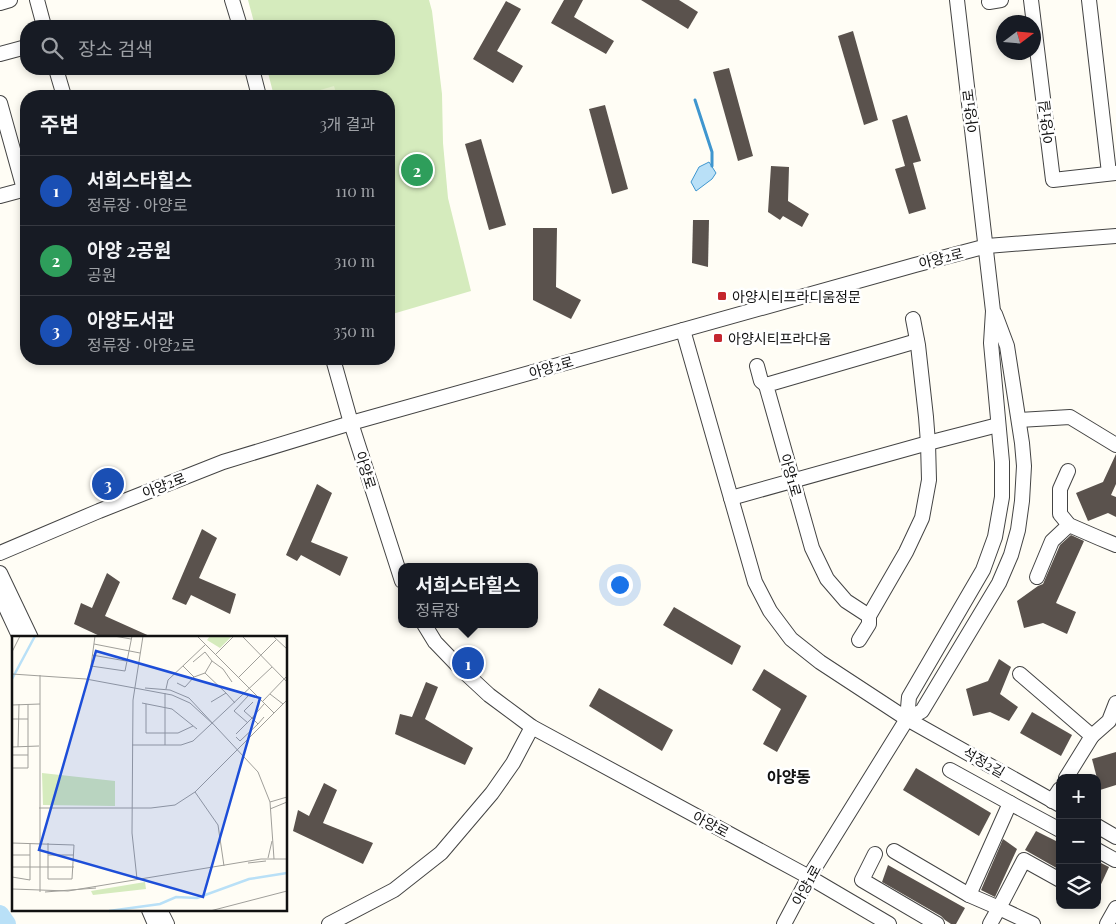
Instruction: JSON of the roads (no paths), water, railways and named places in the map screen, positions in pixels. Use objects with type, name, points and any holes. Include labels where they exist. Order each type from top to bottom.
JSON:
[{"type":"street","points":[[0,3],[10,0]]},
{"type":"street","points":[[37,0],[42,20]]},
{"type":"street","points":[[232,0],[238,20]]},
{"type":"street","name":"아양1로","points":[[784,924],[809,876],[907,719],[910,697],[983,570],[995,537],[1002,497],[1002,462],[991,342],[993,311],[987,246],[957,0]]},
{"type":"street","name":"아양1길","points":[[1031,0],[1053,180],[1112,173]]},
{"type":"street","points":[[1089,0],[1112,173]]},
{"type":"street","points":[[0,54],[20,48]]},
{"type":"street","points":[[58,75],[62,90]]},
{"type":"street","points":[[254,75],[257,90]]},
{"type":"street","points":[[0,103],[20,172]]},
{"type":"street","points":[[0,196],[20,190]]},
{"type":"street","name":"아양2로","points":[[0,553],[98,511],[223,462],[351,423],[987,246],[1116,236]]},
{"type":"street","name":"아양1로","points":[[907,719],[922,711],[999,583],[1011,555],[1018,530],[1024,466],[1022,443],[1007,346],[993,311]]},
{"type":"street","points":[[859,640],[869,624],[869,616],[906,552],[922,518],[929,480],[928,443],[918,341],[913,319]]},
{"type":"street","name":"석정2길","points":[[683,330],[755,582],[770,611],[791,638],[820,662],[907,719],[1056,803]]},
{"type":"street","points":[[766,385],[918,341]]},
{"type":"street","name":"아양로","points":[[335,365],[351,423],[398,569]]},
{"type":"street","name":"아양1로","points":[[757,366],[761,381],[766,385],[812,548],[828,579],[846,601],[869,616]]},
{"type":"street","points":[[1019,420],[1070,417],[1116,445]]},
{"type":"street","points":[[731,498],[998,425]]},
{"type":"street","points":[[1068,471],[1060,489],[1060,514],[1069,525],[1116,544]]},
{"type":"street","points":[[1037,577],[1052,541],[1069,525]]},
{"type":"street","points":[[0,573],[30,636]]},
{"type":"street","points":[[0,594],[19,636]]},
{"type":"street","name":"아양로","points":[[426,628],[435,642],[461,670],[489,695],[532,727],[809,876],[889,924]]},
{"type":"street","points":[[1020,674],[1092,736]]},
{"type":"street","points":[[1068,774],[1092,736],[1109,721],[1116,703]]},
{"type":"street","points":[[329,924],[394,890],[441,852],[492,793],[513,763],[532,727]]},
{"type":"street","points":[[950,770],[1056,828]]},
{"type":"street","points":[[969,895],[1010,803]]},
{"type":"street","points":[[1101,828],[1116,837]]},
{"type":"street","points":[[894,851],[969,895],[1033,924]]},
{"type":"street","points":[[1101,852],[1115,860]]},
{"type":"street","points":[[875,854],[862,880],[937,924]]},
{"type":"street","points":[[990,924],[1024,860],[1056,878]]},
{"type":"street","points":[[1107,924],[1116,908]]},
{"type":"street","points":[[150,912],[156,924]]},
{"type":"street","points":[[161,912],[167,924]]},
{"type":"water","points":[[709,162],[716,173],[712,179],[696,191],[691,182],[699,167]]},
{"type":"waterway","points":[[695,100],[712,152],[712,166]]},
{"type":"waterway","points":[[0,914],[7,924]]},
{"type":"place","name":"아양 2공원","points":[[417,170]]},
{"type":"place","name":"아양시티프라디움정문","points":[[722,296]]},
{"type":"place","name":"아양시티프라다움","points":[[718,338]]},
{"type":"place","name":"아양도서관","points":[[108,484]]},
{"type":"place","name":"서희스타힐스","points":[[468,663]]},
{"type":"district","name":"아양동","points":[[789,776]]}]
